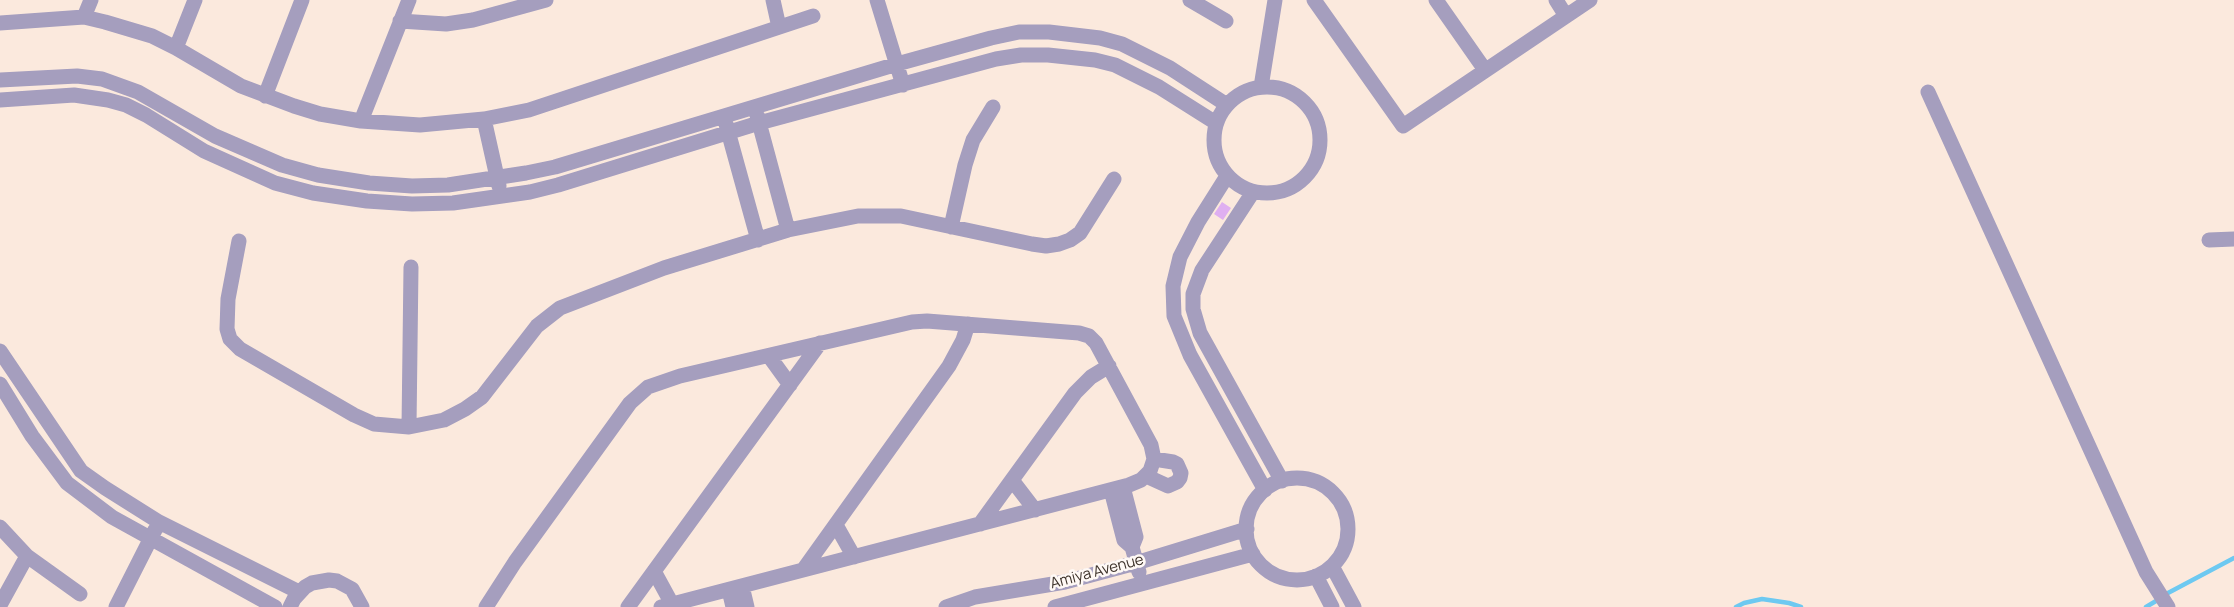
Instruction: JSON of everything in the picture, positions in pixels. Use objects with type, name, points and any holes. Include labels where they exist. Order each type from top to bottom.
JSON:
[{"type":"street","points":[[84,17],[91,0]]},
{"type":"street","points":[[176,48],[195,0]]},
{"type":"street","points":[[265,96],[302,0]]},
{"type":"street","points":[[361,121],[409,0]]},
{"type":"street","points":[[400,21],[446,24],[473,20],[546,0]]},
{"type":"street","points":[[773,0],[779,27]]},
{"type":"street","points":[[1190,0],[1226,21]]},
{"type":"street","points":[[1261,87],[1275,0]]},
{"type":"street","points":[[1314,0],[1403,126],[1590,0]]},
{"type":"street","points":[[1436,0],[1485,70]]},
{"type":"street","points":[[1556,0],[1566,16]]},
{"type":"street","points":[[881,1],[903,85]]},
{"type":"street","points":[[0,23],[84,17],[130,29],[176,48],[241,86],[320,114],[361,121],[420,126],[484,119],[529,110],[813,16]]},
{"type":"street","points":[[0,81],[77,76],[102,79],[138,92],[216,136],[282,165],[318,175],[369,183],[412,186],[448,185],[555,167],[723,114],[1019,32],[1049,32],[1100,38],[1122,44],[1170,68],[1227,105]]},
{"type":"street","points":[[0,100],[74,95],[108,100],[126,105],[204,151],[275,183],[313,193],[367,201],[412,204],[501,196],[558,185],[759,123],[996,59],[1021,55],[1048,54],[1115,65],[1159,87],[1216,123]]},
{"type":"street","points":[[1261,87],[1275,87],[1289,91],[1301,99],[1311,110],[1317,123],[1319,144],[1314,165],[1306,177],[1295,186],[1281,192],[1267,194],[1253,192],[1227,177],[1214,151],[1213,137],[1216,123],[1227,105],[1242,93],[1261,87]]},
{"type":"street","points":[[1929,92],[2146,572],[2168,607]]},
{"type":"street","points":[[754,105],[788,230]]},
{"type":"street","points":[[951,227],[972,140],[993,107]]},
{"type":"street","points":[[723,114],[758,240]]},
{"type":"street","points":[[484,119],[501,196]]},
{"type":"street","points":[[1227,177],[1187,241],[1173,286],[1174,316],[1190,355],[1265,490]]},
{"type":"street","points":[[239,241],[228,299],[227,329],[230,339],[240,349],[354,415],[374,424],[409,427],[444,420],[482,397],[537,327],[560,308],[664,268],[788,230],[858,216],[902,216],[1032,244],[1046,246],[1059,244],[1080,233],[1114,179]]},
{"type":"street","points":[[1253,192],[1202,270],[1195,287],[1193,309],[1207,346],[1282,481]]},
{"type":"street","points":[[1198,222],[1222,237]]},
{"type":"street","points":[[2209,240],[2234,239]]},
{"type":"street","points":[[1187,241],[1211,254]]},
{"type":"street","points":[[409,427],[411,267]]},
{"type":"street","points":[[492,605],[515,562],[638,395],[648,387],[680,376],[904,323],[927,321],[1085,334],[1093,339],[1151,445],[1154,459],[1146,476],[1135,483],[667,606],[654,571]]},
{"type":"street","points":[[803,570],[949,366],[963,340],[968,324]]},
{"type":"street","points":[[628,607],[820,343]]},
{"type":"street","points":[[0,351],[81,471],[105,489],[159,522],[299,592]]},
{"type":"street","points":[[769,356],[790,385]]},
{"type":"street","points":[[980,524],[1075,393],[1091,377],[1109,366]]},
{"type":"street","points":[[0,384],[32,436],[67,483],[111,517],[275,607]]},
{"type":"street","points":[[1146,476],[1168,486],[1180,478],[1181,473],[1177,464],[1154,459]]},
{"type":"street","points":[[1307,479],[1329,489],[1341,504],[1347,521],[1348,533],[1340,557],[1332,566],[1304,580],[1280,577],[1260,564],[1253,554],[1247,529],[1252,507],[1265,490],[1282,481],[1307,479]]},
{"type":"street","points":[[1012,480],[1035,510]]},
{"type":"street","points":[[1117,488],[1124,540],[1132,547],[1142,583]]},
{"type":"street","points":[[116,607],[159,522]]},
{"type":"street","points":[[836,525],[854,557]]},
{"type":"street","points":[[0,526],[27,556],[80,594]]},
{"type":"street","name":"Amiya Avenue","points":[[945,607],[975,597],[1047,585],[1136,563],[1247,529]]},
{"type":"street","points":[[1211,539],[1217,564]]},
{"type":"street","points":[[1173,550],[1179,574]]},
{"type":"street","name":"Amiya Avenue","points":[[1055,607],[1253,554]]},
{"type":"street","points":[[0,605],[27,556]]},
{"type":"street","points":[[1332,566],[1354,607]]},
{"type":"street","points":[[1316,576],[1332,607]]},
{"type":"street","points":[[290,607],[299,592],[321,580],[337,581],[352,589],[362,607]]},
{"type":"street","points":[[733,607],[735,588]]},
{"type":"street","points":[[735,588],[747,607]]},
{"type":"building","points":[[1222,202],[1231,208],[1223,220],[1214,214]]},
{"type":"waterway","points":[[2168,593],[2234,558]]},
{"type":"waterway","points":[[1736,607],[1762,599],[1801,607]]},
{"type":"waterway","points":[[2146,607],[2156,601]]}]
